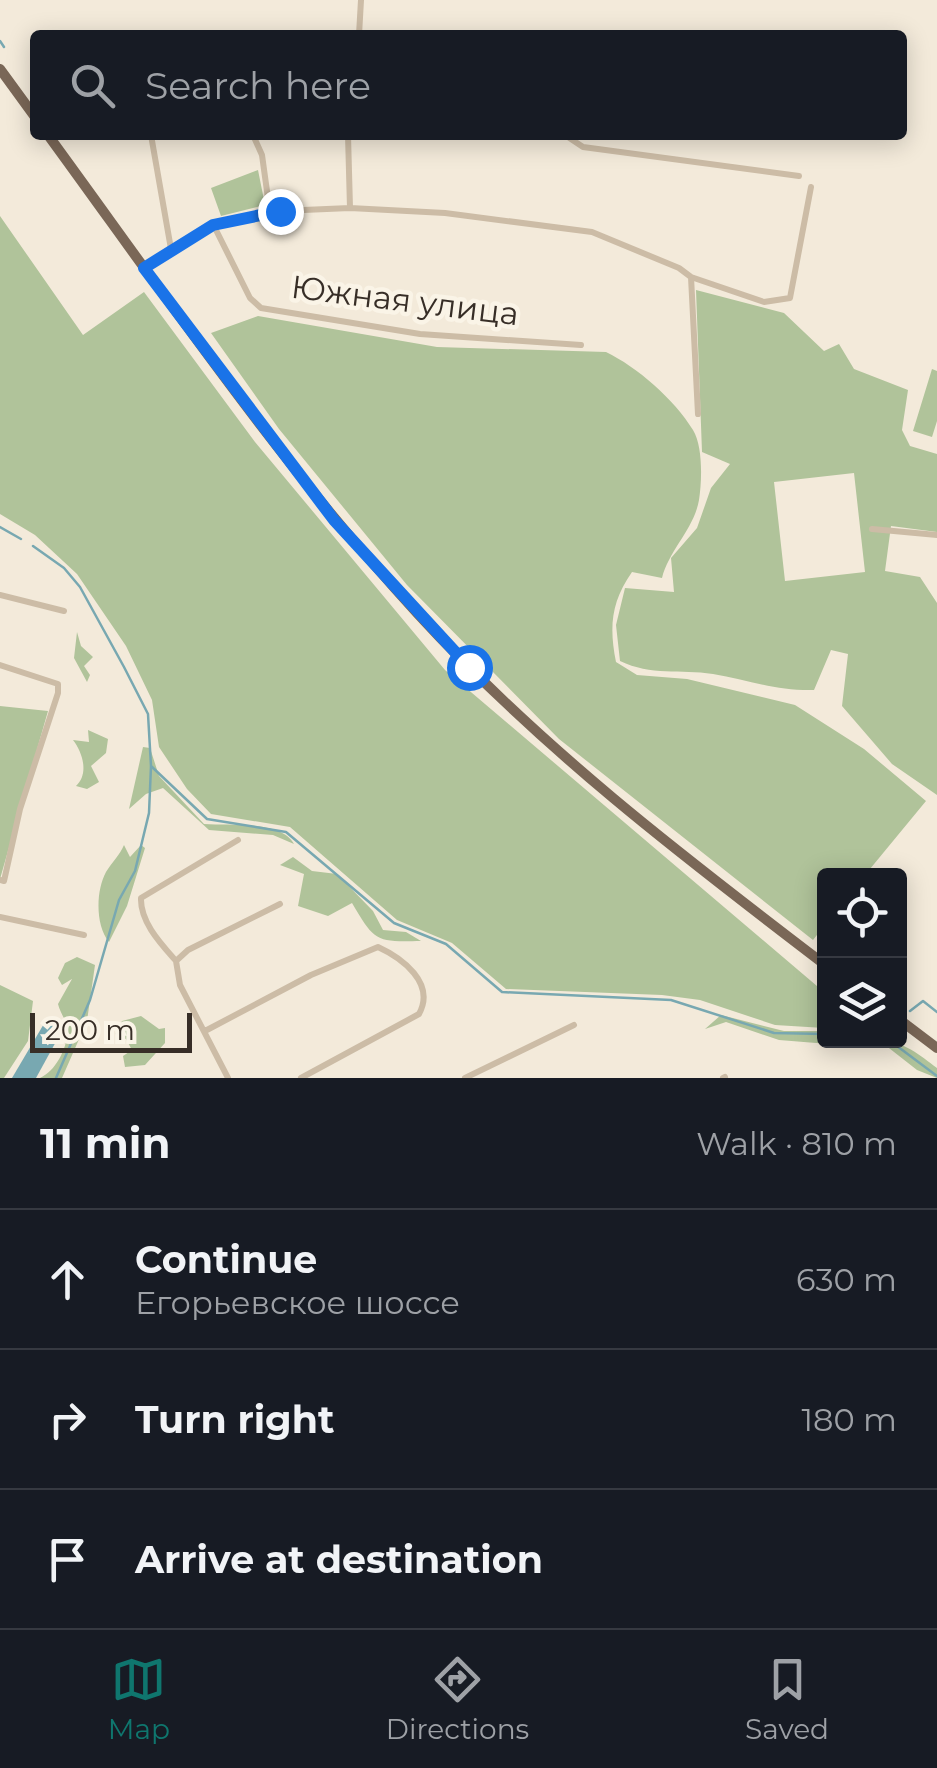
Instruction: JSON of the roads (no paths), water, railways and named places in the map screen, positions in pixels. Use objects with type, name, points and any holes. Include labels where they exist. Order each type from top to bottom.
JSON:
[{"type":"main road","points":[[0,69],[30,110]]},
{"type":"main road","points":[[52,140],[334,520],[457,654],[607,797],[817,959]]},
{"type":"main road","points":[[907,1025],[937,1048]]},
{"type":"street","points":[[359,30],[361,0]]},
{"type":"street","points":[[152,140],[171,249]]},
{"type":"street","points":[[255,140],[262,155],[270,212]]},
{"type":"street","points":[[348,140],[350,208]]},
{"type":"street","points":[[572,140],[583,147],[799,176]]},
{"type":"street","points":[[144,268],[213,225],[270,212],[350,208],[481,217],[592,232],[679,268],[691,277],[764,302],[790,298],[811,186]]},
{"type":"street","name":"Южная улица","points":[[213,225],[250,298],[261,308],[345,318],[420,334],[581,345]]},
{"type":"street","points":[[691,277],[698,414]]},
{"type":"street","points":[[872,529],[937,535]]},
{"type":"street","points":[[0,595],[64,611]]},
{"type":"street","points":[[0,665],[58,684],[2,881]]},
{"type":"street","points":[[228,1078],[178,980],[176,960],[150,926],[142,898],[238,840]]},
{"type":"street","points":[[176,960],[188,950],[280,904]]},
{"type":"street","points":[[0,917],[84,936]]},
{"type":"street","points":[[205,1032],[311,975],[383,948],[420,978],[422,1011],[324,1062],[311,1077],[301,1078]]},
{"type":"street","points":[[465,1078],[574,1025]]},
{"type":"water","points":[[45,1022],[64,1027],[36,1078],[12,1078]]},
{"type":"waterway","points":[[0,41],[4,47]]},
{"type":"waterway","points":[[0,527],[21,539]]},
{"type":"waterway","points":[[33,546],[64,568],[80,587],[124,667],[148,714],[151,766],[149,813],[135,871],[119,900],[90,1000],[56,1078]]},
{"type":"waterway","points":[[151,766],[207,819],[286,832],[394,923],[446,944],[502,992],[671,1000],[774,1033],[817,1034]]},
{"type":"waterway","points":[[910,1011],[923,1001],[937,1012]]},
{"type":"waterway","points":[[900,1048],[937,1076]]}]
